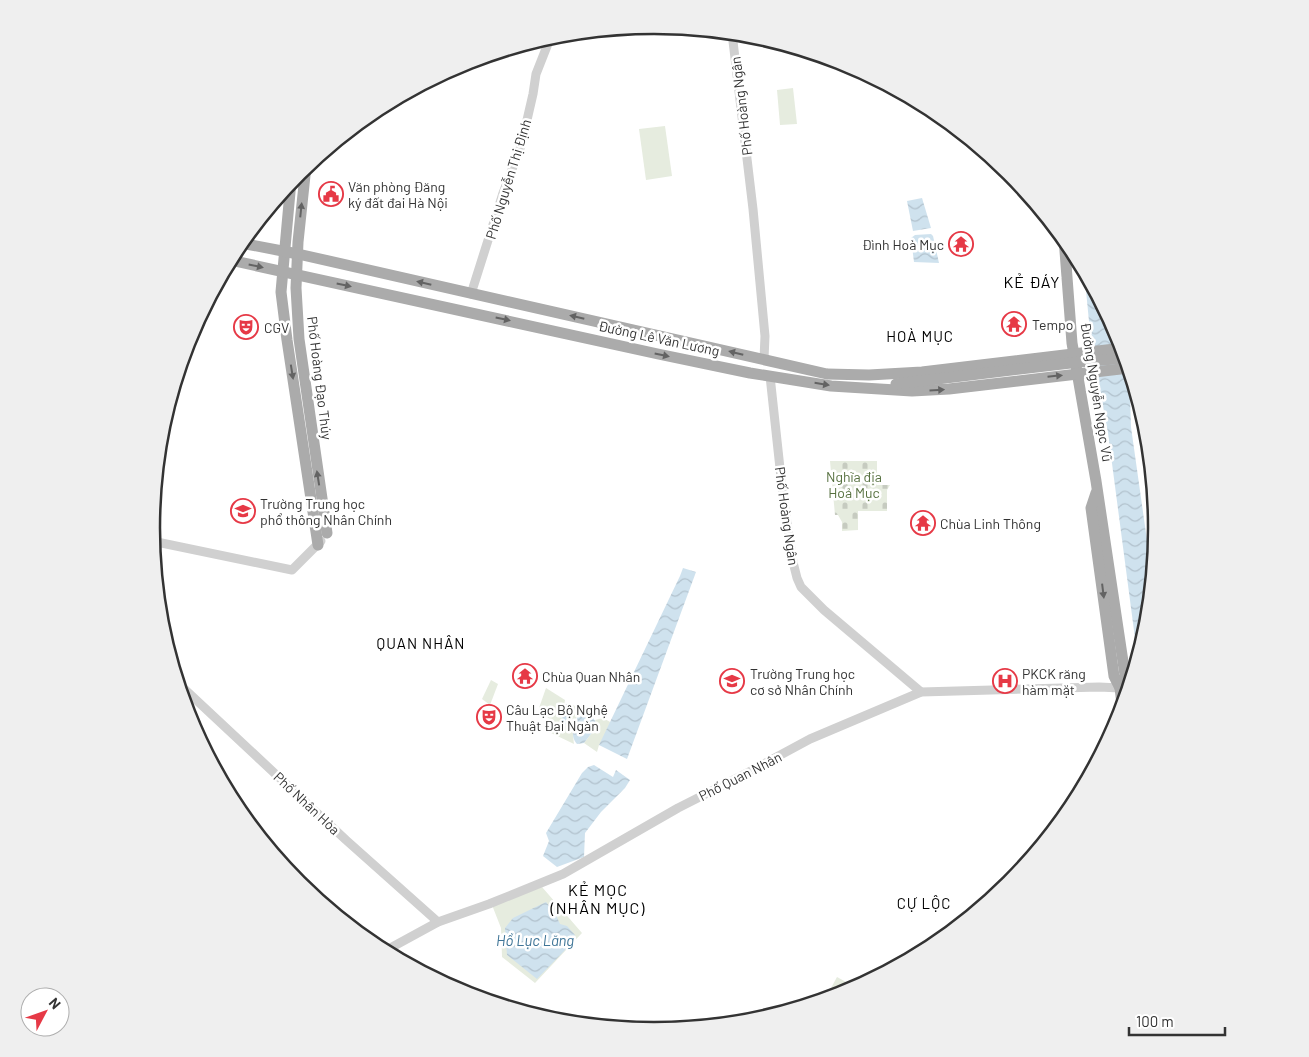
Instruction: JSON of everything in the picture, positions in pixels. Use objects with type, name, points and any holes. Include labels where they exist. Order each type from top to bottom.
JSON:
[{"type":"main road","name":"Phố Hoàng Đạo Thúy","points":[[305,179],[296,288],[318,545]]},
{"type":"main road","name":"Phố Hoàng Đạo Thúy","points":[[290,195],[282,292],[287,340],[327,533]]},
{"type":"main road","name":"Đường Lê Văn Lương","points":[[250,245],[545,309],[827,374],[870,375],[922,372],[1116,349]]},
{"type":"main road","name":"Đường Nguyễn Ngọc Vũ","points":[[1065,253],[1069,314],[1080,352],[1097,492],[1091,508],[1114,676],[1124,685]]},
{"type":"main road","name":"Đường Lê Văn Lương","points":[[238,262],[658,354],[831,386],[912,391],[1123,369]]},
{"type":"main road","points":[[543,328],[545,309]]},
{"type":"main road","points":[[287,340],[299,338]]},
{"type":"main road","points":[[1031,358],[1033,378]]},
{"type":"main road","points":[[870,389],[896,384],[1119,359]]},
{"type":"main road","points":[[870,375],[896,384]]},
{"type":"street","name":"Phố Hoàng Ngân","points":[[733,40],[753,208],[765,336],[764,359]]},
{"type":"street","name":"Phố Nguyễn Thị Định","points":[[471,294],[503,193],[519,151],[536,74],[547,46]]},
{"type":"street","name":"Phố Hoàng Ngân","points":[[770,376],[785,506],[797,578],[805,592],[824,610],[921,692]]},
{"type":"street","points":[[160,544],[292,570],[318,545],[327,533]]},
{"type":"street","name":"Phố Quan Nhân","points":[[392,947],[438,922],[563,874],[678,808],[810,739],[921,692],[1092,687],[1123,688]]},
{"type":"street","name":"Phố Nhân Hòa","points":[[187,692],[346,840],[438,922]]},
{"type":"green space","points":[[793,88],[797,124],[780,125],[777,90]]},
{"type":"green space","points":[[665,126],[672,176],[646,180],[639,129]]},
{"type":"green space","name":"Nghĩa địa Hoả Mục","points":[[830,461],[877,461],[877,485],[890,485],[887,490],[887,511],[858,511],[858,530],[842,531],[842,522],[838,515],[835,515]]},
{"type":"green space","points":[[491,680],[498,684],[490,705],[482,699]]},
{"type":"green space","points":[[546,688],[565,700],[561,725],[565,726],[568,718],[574,713],[571,704],[591,714],[582,712],[576,718],[573,735],[574,744],[547,731],[551,721],[539,708]]},
{"type":"green space","points":[[603,718],[612,723],[597,752],[584,743],[598,725],[595,720]]},
{"type":"green space","name":"Hồ Lục Lăng","points":[[542,887],[582,933],[535,983],[502,957],[501,928],[492,905]]},
{"type":"green space","points":[[837,977],[849,984],[844,986],[829,991]]},
{"type":"water","points":[[922,198],[931,228],[913,231],[907,201]]},
{"type":"water","points":[[931,234],[939,263],[914,262],[911,238],[915,235]]},
{"type":"water","points":[[1086,286],[1112,339],[1130,393],[1131,427],[1148,550],[1145,593],[1136,643],[1108,433],[1091,342]]},
{"type":"water","points":[[683,568],[696,572],[627,759],[599,745]]},
{"type":"water","points":[[565,704],[570,704],[574,713],[568,718],[565,726],[561,724]]},
{"type":"water","points":[[582,713],[591,715],[598,725],[584,743],[577,744],[573,737],[573,730],[578,715]]},
{"type":"water","points":[[594,765],[613,777],[616,770],[630,780],[585,833],[584,857],[557,867],[543,856],[549,841],[546,833],[582,773],[588,767]]},
{"type":"water","name":"Hồ Lục Lăng","points":[[546,902],[554,911],[560,924],[567,926],[575,935],[565,950],[537,979],[507,955],[505,928],[513,918]]},
{"type":"place","name":"Văn phòng Đăng ký đất đai Hà Nội","points":[[331,194]]},
{"type":"place","name":"Đình Hoà Mục","points":[[961,244]]},
{"type":"place","name":"Tempo","points":[[1014,324]]},
{"type":"place","name":"CGV","points":[[246,327]]},
{"type":"place","name":"Trường Trung học phổ thông Nhân Chính","points":[[243,511]]},
{"type":"place","name":"Chùa Linh Thông","points":[[923,523]]},
{"type":"place","name":"Chùa Quan Nhân","points":[[525,676]]},
{"type":"place","name":"Trường Trung học cơ sở Nhân Chính","points":[[732,681]]},
{"type":"place","name":"PKCK răng hàm mặt","points":[[1005,681]]},
{"type":"place","name":"Câu Lạc Bộ Nghệ Thuật Đại Ngàn","points":[[489,717]]},
{"type":"district","name":"KẺ ĐÁY","points":[[1032,281]]},
{"type":"district","name":"HOÀ MỤC","points":[[920,336]]},
{"type":"district","name":"QUAN NHÂN","points":[[421,643]]},
{"type":"district","name":"KẺ MỌC (NHÂN MỤC)","points":[[598,898]]},
{"type":"district","name":"CỰ LỘC","points":[[924,903]]}]
